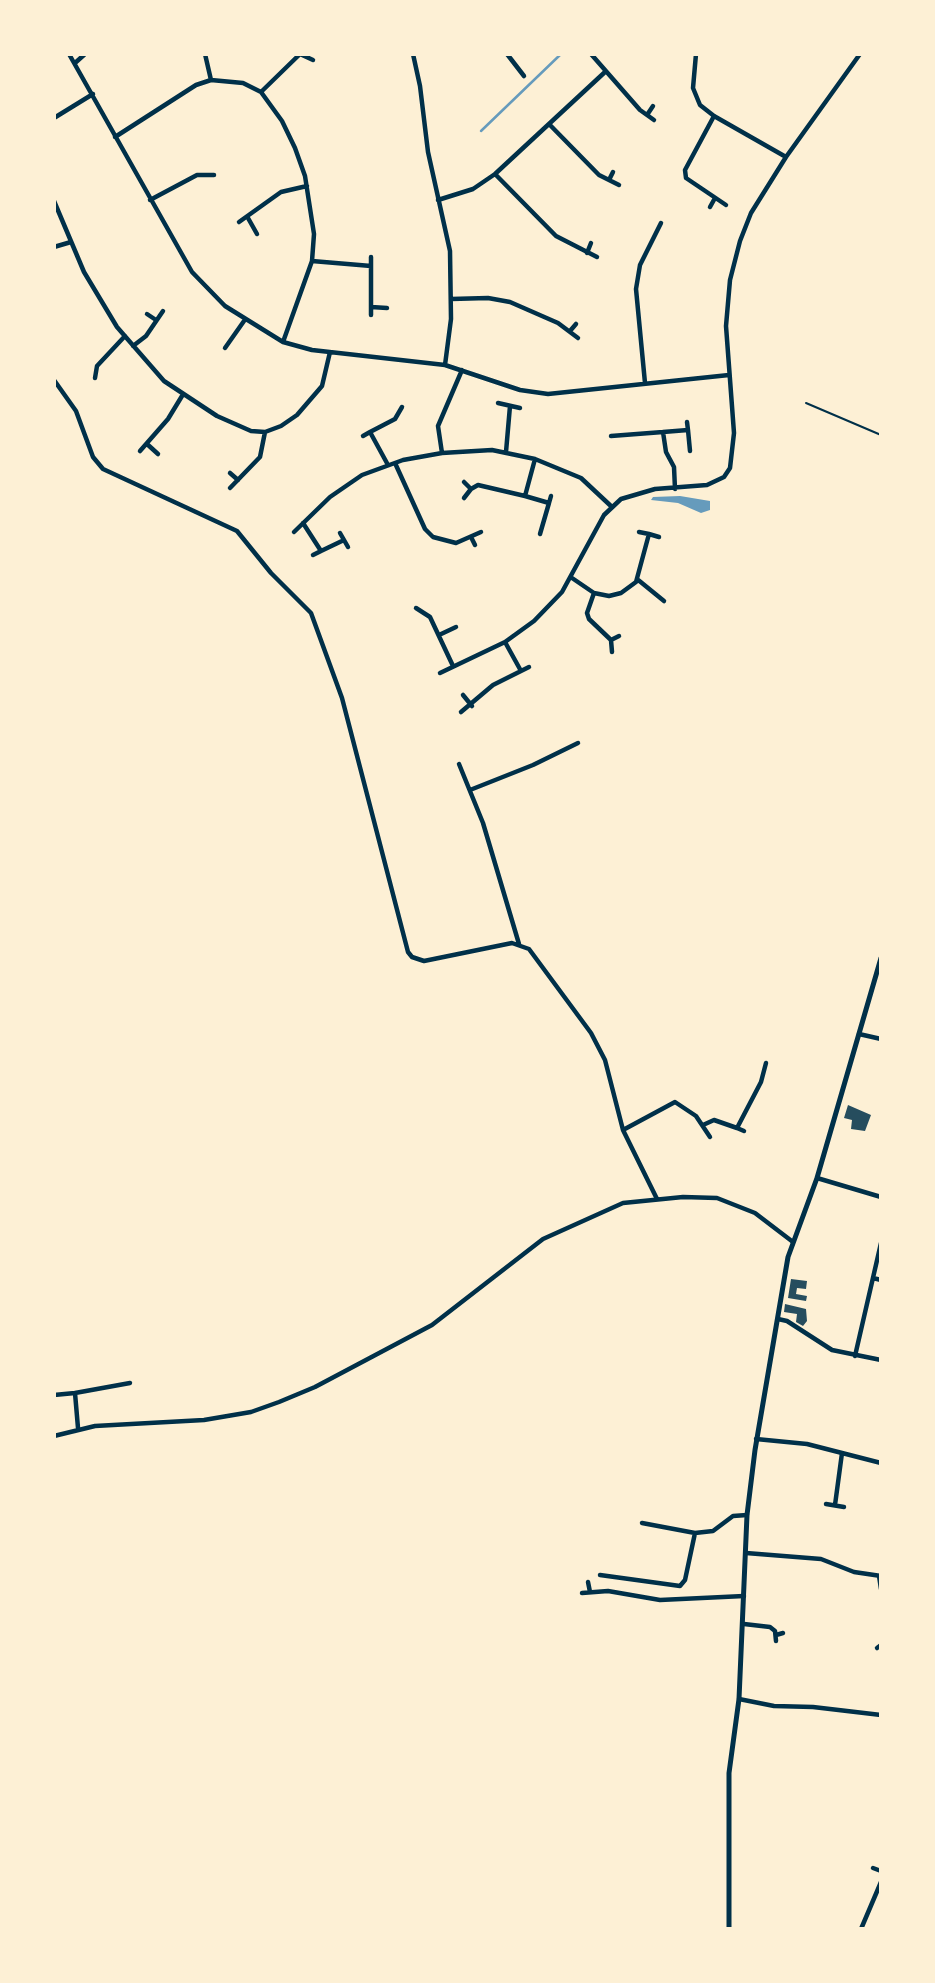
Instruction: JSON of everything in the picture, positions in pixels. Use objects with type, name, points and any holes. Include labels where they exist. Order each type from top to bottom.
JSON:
[{"type":"street","points":[[69,54],[192,272],[225,306],[244,321],[283,342],[330,352],[445,365],[534,393],[568,394],[729,375]]},
{"type":"street","points":[[75,62],[85,54]]},
{"type":"street","points":[[205,54],[211,80]]},
{"type":"street","points":[[261,92],[300,54],[313,60]]},
{"type":"street","points":[[413,54],[438,200],[448,239],[451,299],[445,365]]},
{"type":"street","points":[[507,54],[524,76]]},
{"type":"street","points":[[590,54],[654,120]]},
{"type":"street","points":[[696,54],[692,81],[694,95],[714,117],[786,157]]},
{"type":"street","points":[[440,673],[505,642],[534,621],[572,578],[604,515],[612,507],[642,491],[707,485],[724,477],[730,468],[734,444],[727,314],[730,280],[740,241],[751,213],[786,157],[860,54]]},
{"type":"street","points":[[438,200],[473,190],[495,174],[605,72]]},
{"type":"street","points":[[115,137],[197,85],[211,80],[243,83],[261,92],[282,121],[307,186],[314,234],[312,261],[283,342]]},
{"type":"street","points":[[54,118],[93,94]]},
{"type":"street","points":[[647,115],[653,107]]},
{"type":"street","points":[[714,117],[685,170],[686,178],[726,205]]},
{"type":"street","points":[[549,124],[588,166],[618,185]]},
{"type":"street","points":[[609,180],[613,172]]},
{"type":"street","points":[[495,174],[556,236],[597,257]]},
{"type":"street","points":[[150,200],[197,175],[214,175]]},
{"type":"street","points":[[239,222],[281,192],[307,186]]},
{"type":"street","points":[[710,207],[715,198]]},
{"type":"street","points":[[54,201],[101,303],[133,346],[164,381],[182,396],[236,426],[265,432],[289,422],[313,398],[326,378],[330,352]]},
{"type":"street","points":[[248,218],[257,234]]},
{"type":"street","points":[[645,383],[636,289],[640,265],[661,223]]},
{"type":"street","points":[[54,247],[71,242]]},
{"type":"street","points":[[587,253],[591,243]]},
{"type":"street","points":[[371,257],[371,315]]},
{"type":"street","points":[[312,261],[371,267]]},
{"type":"street","points":[[451,299],[488,298],[510,302],[570,331],[578,338]]},
{"type":"street","points":[[371,307],[387,308]]},
{"type":"street","points":[[133,346],[146,336],[163,311]]},
{"type":"street","points":[[147,314],[156,320]]},
{"type":"street","points":[[225,348],[244,321]]},
{"type":"street","points":[[570,331],[576,324]]},
{"type":"street","points":[[95,379],[97,366],[125,336]]},
{"type":"street","points":[[442,453],[438,426],[462,370]]},
{"type":"street","points":[[54,380],[76,411],[93,457],[103,469],[237,531],[271,573],[311,613],[342,698],[405,945],[412,957],[434,960],[519,944]]},
{"type":"street","points":[[140,451],[168,419],[182,396]]},
{"type":"street","points":[[498,403],[520,408]]},
{"type":"street","points":[[506,452],[510,406]]},
{"type":"street","points":[[363,436],[395,419],[402,407]]},
{"type":"street","points":[[687,422],[690,451]]},
{"type":"street","points":[[611,436],[688,430]]},
{"type":"street","points":[[230,488],[260,457],[265,432]]},
{"type":"street","points":[[370,432],[388,465]]},
{"type":"street","points":[[663,432],[666,452],[674,467],[675,489]]},
{"type":"street","points":[[147,444],[158,454]]},
{"type":"street","points":[[293,532],[348,483],[388,465],[473,449],[506,452],[535,459],[581,478],[612,507]]},
{"type":"street","points":[[525,496],[535,459]]},
{"type":"street","points":[[396,463],[422,523],[433,537],[450,543],[481,532]]},
{"type":"street","points":[[230,473],[238,480]]},
{"type":"street","points":[[464,482],[471,489]]},
{"type":"street","points":[[464,498],[478,485],[549,503]]},
{"type":"street","points":[[540,534],[551,496]]},
{"type":"street","points":[[303,523],[321,551]]},
{"type":"street","points":[[414,525],[422,523]]},
{"type":"street","points":[[639,532],[659,537]]},
{"type":"street","points":[[340,533],[348,547]]},
{"type":"street","points":[[572,578],[594,593],[615,595],[629,588],[637,579],[649,534]]},
{"type":"street","points":[[471,537],[475,545]]},
{"type":"street","points":[[313,555],[344,540]]},
{"type":"street","points":[[637,579],[664,601]]},
{"type":"street","points":[[594,593],[587,613],[589,619],[611,640],[612,652]]},
{"type":"street","points":[[416,608],[428,614],[453,666]]},
{"type":"street","points":[[428,614],[432,609]]},
{"type":"street","points":[[439,635],[456,627]]},
{"type":"street","points":[[611,640],[620,636]]},
{"type":"street","points":[[505,642],[521,671]]},
{"type":"street","points":[[461,712],[493,685],[529,667]]},
{"type":"street","points":[[463,695],[471,706]]},
{"type":"street","points":[[470,790],[525,769],[578,744]]},
{"type":"street","points":[[459,764],[470,790],[519,944],[534,955],[596,1042],[610,1074],[623,1130],[657,1199]]},
{"type":"street","points":[[729,1929],[729,1773],[739,1699],[747,1515],[756,1439],[784,1275],[793,1242],[817,1178],[881,958]]},
{"type":"street","points":[[859,1034],[881,1039]]},
{"type":"street","points":[[737,1128],[761,1082],[766,1063]]},
{"type":"street","points":[[623,1130],[676,1102],[704,1125],[710,1137]]},
{"type":"street","points":[[704,1125],[714,1120],[744,1131]]},
{"type":"street","points":[[817,1178],[881,1197]]},
{"type":"street","points":[[54,1436],[78,1428],[204,1420],[251,1412],[279,1402],[315,1387],[432,1325],[543,1239],[610,1208],[657,1199],[704,1196],[728,1200],[755,1213],[793,1242]]},
{"type":"street","points":[[855,1356],[881,1243]]},
{"type":"street","points":[[873,1278],[881,1280]]},
{"type":"street","points":[[778,1319],[787,1321],[832,1350],[881,1360]]},
{"type":"street","points":[[54,1395],[130,1383]]},
{"type":"street","points":[[75,1393],[78,1428]]},
{"type":"street","points":[[756,1439],[807,1444],[881,1463]]},
{"type":"street","points":[[835,1505],[842,1453]]},
{"type":"street","points":[[826,1504],[844,1507]]},
{"type":"street","points":[[642,1523],[695,1533],[713,1531],[733,1516],[747,1515]]},
{"type":"street","points":[[600,1575],[680,1586],[685,1580],[695,1533]]},
{"type":"street","points":[[746,1553],[821,1559],[854,1572],[880,1576],[881,1589]]},
{"type":"street","points":[[588,1582],[590,1592]]},
{"type":"street","points":[[582,1593],[608,1591],[660,1600],[745,1596]]},
{"type":"street","points":[[744,1624],[764,1625],[775,1631],[776,1638],[783,1633]]},
{"type":"street","points":[[739,1699],[774,1706],[813,1707],[881,1715]]},
{"type":"street","points":[[873,1868],[881,1871]]},
{"type":"street","points":[[860,1929],[881,1882]]},
{"type":"lane","points":[[806,403],[881,435]]},
{"type":"water","points":[[680,496],[710,501],[710,510],[701,513],[678,503],[651,500],[653,497]]},
{"type":"building","points":[[848,1105],[871,1115],[865,1131],[851,1129],[852,1120],[844,1118]]},
{"type":"building","points":[[791,1279],[807,1281],[806,1289],[797,1288],[796,1294],[807,1296],[806,1301],[788,1298]]},
{"type":"building","points":[[785,1304],[806,1309],[807,1321],[803,1326],[796,1322],[797,1314],[784,1312]]},
{"type":"waterway","points":[[481,131],[561,54]]}]
